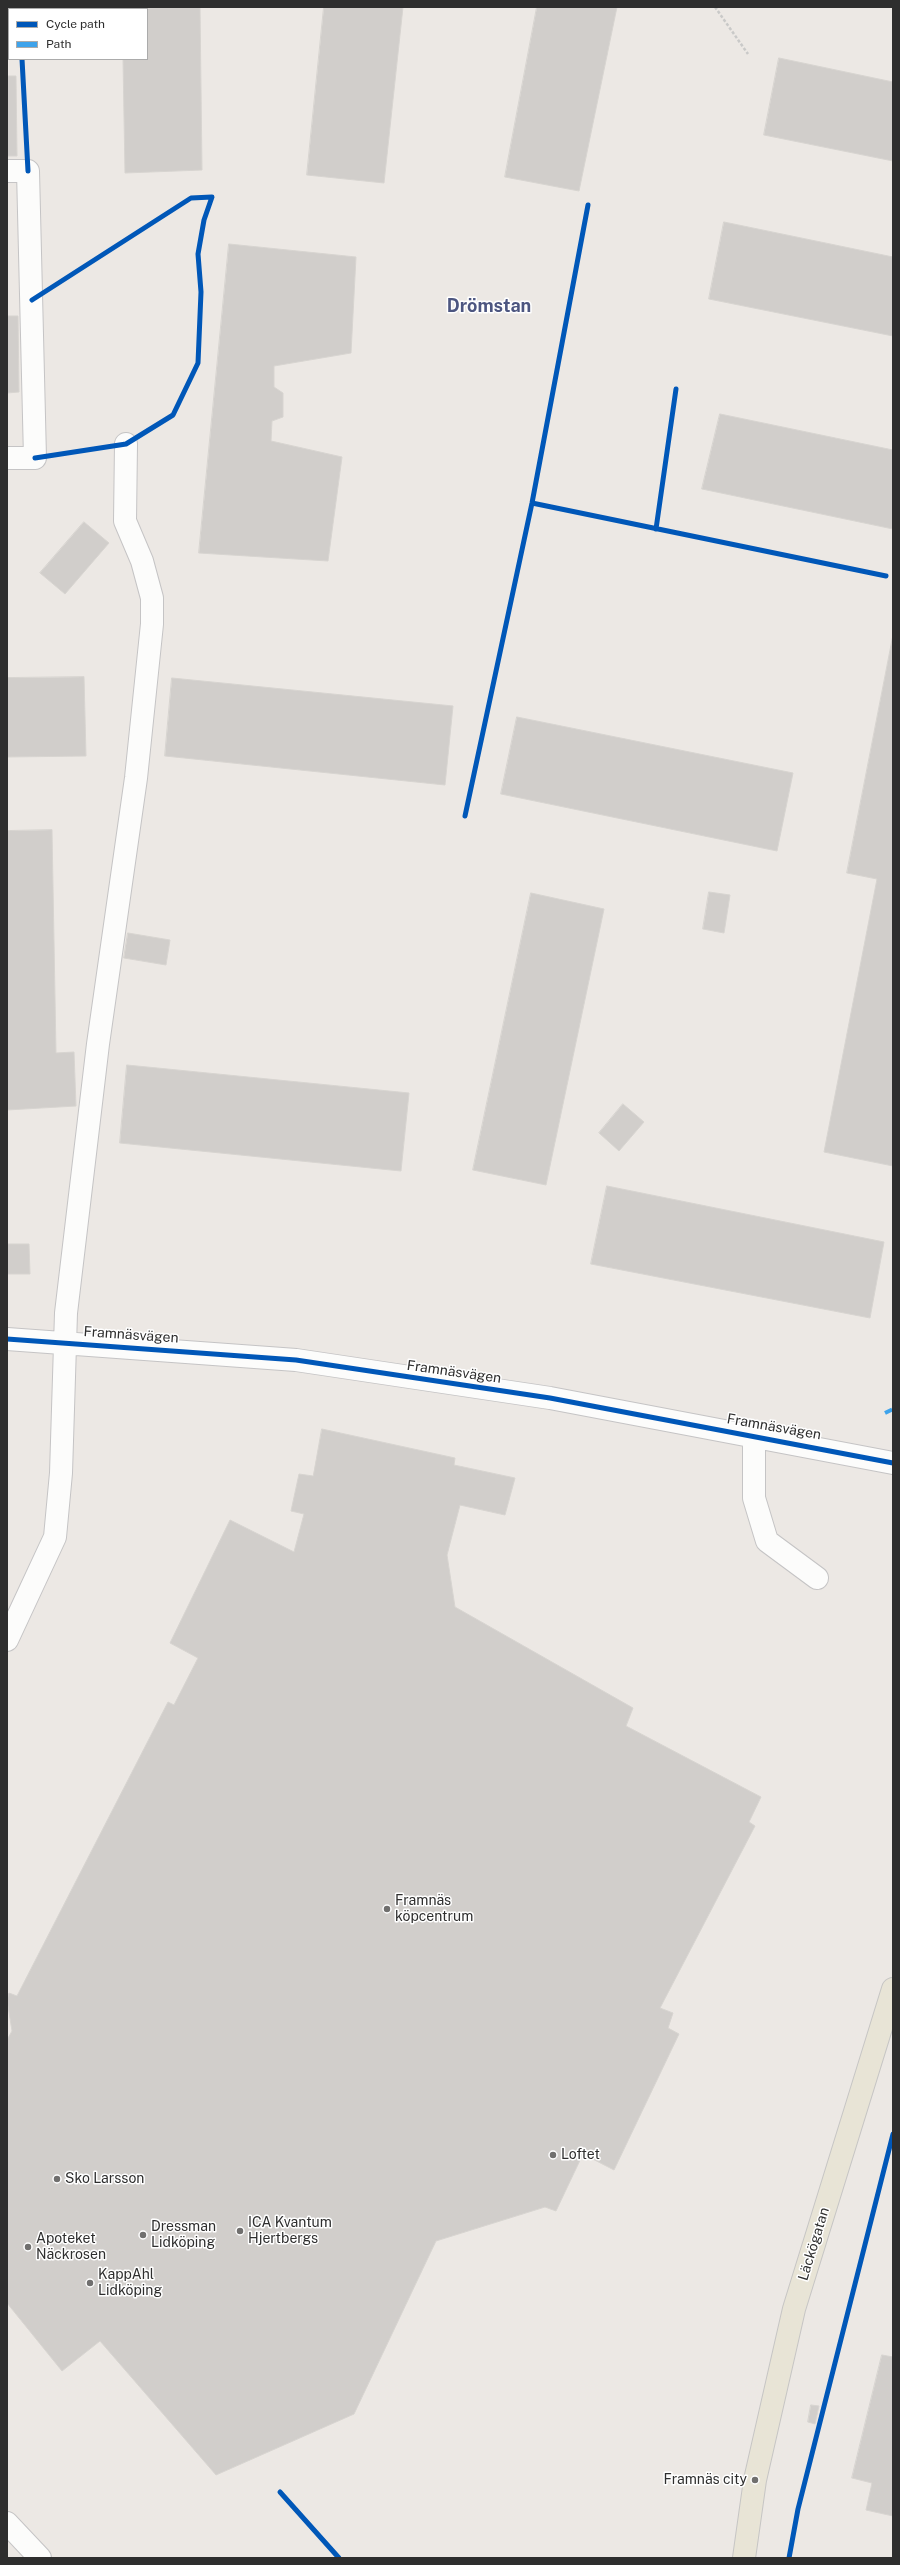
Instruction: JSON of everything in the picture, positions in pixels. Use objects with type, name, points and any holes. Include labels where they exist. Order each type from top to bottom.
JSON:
[{"type":"main road","name":"Läckögatan","points":[[744,2558],[750,2504],[794,2309],[893,1989]]},
{"type":"main road","name":"Läckögatan","points":[[730,2558],[750,2504]]},
{"type":"street","points":[[7,171],[28,171],[36,458],[7,458]]},
{"type":"street","points":[[7,1640],[55,1537],[61,1473],[63,1342],[98,1044],[136,778],[152,624],[152,598],[142,561],[125,521],[126,444]]},
{"type":"street","name":"Framnäsvägen","points":[[7,1339],[296,1360],[550,1398],[893,1463]]},
{"type":"street","points":[[754,1436],[754,1498],[767,1541],[817,1578]]},
{"type":"street","points":[[7,2523],[40,2558]]},
{"type":"path","points":[[715,7],[748,54]]},
{"type":"building","points":[[200,7],[202,170],[125,173],[123,60],[148,60],[148,8],[122,8]]},
{"type":"building","points":[[324,7],[403,7],[384,183],[307,175]]},
{"type":"building","points":[[537,7],[617,7],[579,191],[505,177]]},
{"type":"building","points":[[779,58],[893,82],[893,161],[764,135]]},
{"type":"building","points":[[7,76],[16,76],[17,156],[7,156]]},
{"type":"building","points":[[724,222],[893,257],[893,336],[709,299]]},
{"type":"building","points":[[229,244],[356,257],[351,353],[274,366],[274,387],[283,393],[283,417],[272,421],[271,441],[342,457],[328,561],[199,553]]},
{"type":"building","points":[[7,316],[18,316],[19,392],[7,393]]},
{"type":"building","points":[[720,414],[893,450],[893,529],[702,489]]},
{"type":"building","points":[[84,522],[109,543],[65,594],[40,573]]},
{"type":"building","points":[[893,635],[893,1166],[824,1152],[877,879],[847,873]]},
{"type":"building","points":[[84,677],[86,756],[7,757],[7,678]]},
{"type":"building","points":[[172,678],[453,706],[445,785],[165,756]]},
{"type":"building","points":[[517,717],[793,773],[777,851],[501,794]]},
{"type":"building","points":[[52,830],[56,1053],[74,1052],[76,1106],[7,1110],[7,831]]},
{"type":"building","points":[[709,892],[730,895],[724,933],[703,929]]},
{"type":"building","points":[[531,893],[604,909],[546,1185],[473,1170]]},
{"type":"building","points":[[128,933],[170,940],[166,965],[124,958]]},
{"type":"building","points":[[127,1065],[409,1093],[401,1171],[120,1143]]},
{"type":"building","points":[[623,1104],[644,1122],[619,1151],[599,1133]]},
{"type":"building","points":[[607,1186],[884,1242],[870,1318],[591,1264]]},
{"type":"building","points":[[7,1244],[29,1244],[30,1274],[7,1274]]},
{"type":"building","name":"Framnäs köpcentrum","points":[[322,1429],[455,1458],[454,1465],[515,1478],[505,1515],[460,1505],[447,1555],[455,1607],[633,1708],[626,1726],[761,1797],[749,1822],[755,1826],[660,2008],[673,2013],[668,2028],[679,2034],[614,2170],[583,2154],[556,2211],[545,2207],[436,2241],[354,2414],[216,2475],[100,2341],[62,2371],[7,2303],[7,2040],[12,2031],[7,2000],[9,1993],[17,1996],[168,1702],[174,1705],[198,1658],[170,1643],[230,1520],[294,1552],[304,1514],[291,1511],[299,1474],[313,1476]]},
{"type":"building","points":[[882,2355],[893,2357],[893,2516],[866,2510],[872,2483],[852,2478]]},
{"type":"building","points":[[811,2405],[819,2406],[815,2424],[808,2422]]},
{"type":"marked path","points":[[885,1413],[893,1409]]},
{"type":"cycle path","points":[[22,60],[28,171]]},
{"type":"cycle path","points":[[32,300],[191,198],[212,197],[204,220],[198,254],[201,292],[198,363],[173,415],[126,444],[35,458]]},
{"type":"cycle path","points":[[465,816],[532,503],[588,205]]},
{"type":"cycle path","points":[[656,529],[676,389]]},
{"type":"cycle path","points":[[532,503],[886,576]]},
{"type":"cycle path","points":[[7,1339],[296,1360],[550,1398],[893,1463]]},
{"type":"cycle path","points":[[789,2558],[798,2509],[893,2134]]},
{"type":"cycle path","points":[[280,2492],[339,2558]]},
{"type":"place","name":"Framnäs köpcentrum","points":[[387,1909]]},
{"type":"place","name":"Loftet","points":[[553,2155]]},
{"type":"place","name":"Sko Larsson","points":[[57,2179]]},
{"type":"place","name":"ICA Kvantum Hjertbergs","points":[[240,2231]]},
{"type":"place","name":"Dressman Lidköping","points":[[143,2235]]},
{"type":"place","name":"Apoteket Näckrosen","points":[[28,2247]]},
{"type":"place","name":"KappAhl Lidköping","points":[[90,2283]]},
{"type":"place","name":"Framnäs city","points":[[755,2480]]},
{"type":"district","name":"Drömstan","points":[[489,306]]}]
